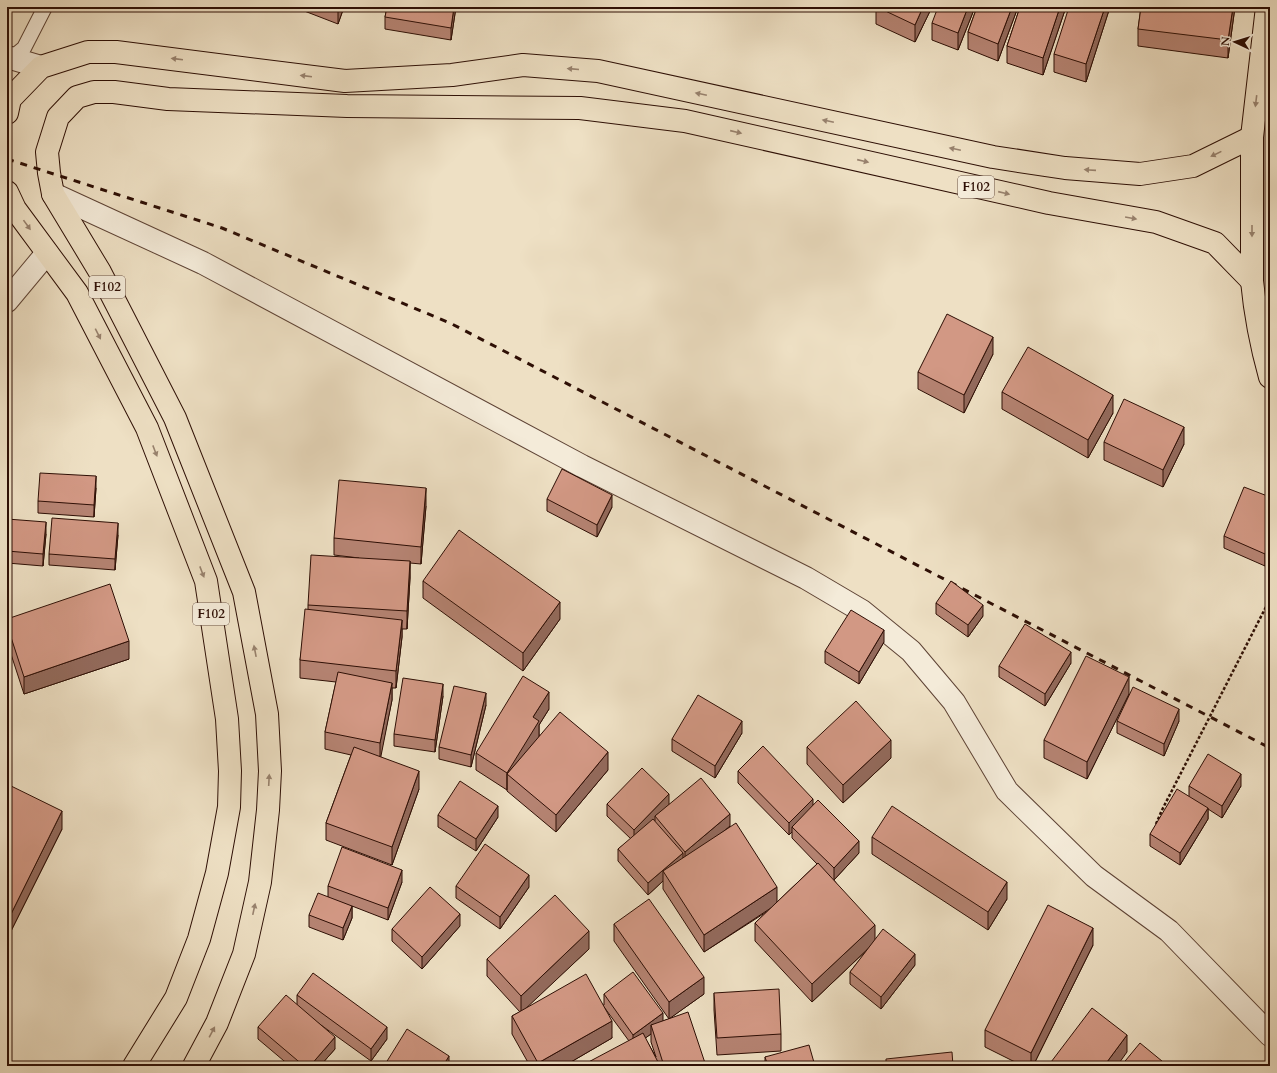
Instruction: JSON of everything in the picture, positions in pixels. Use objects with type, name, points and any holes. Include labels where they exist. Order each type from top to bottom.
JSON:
[{"type":"main road","points":[[1267,7],[1252,137],[1252,281],[1263,353],[1270,377]]},
{"type":"main road","points":[[7,113],[10,99],[41,67],[88,52],[116,52],[345,81],[452,74],[523,65],[598,71],[993,157],[1065,168],[1140,174],[1193,166],[1252,137]]},
{"type":"main road","name":"F102","points":[[194,1066],[217,1023],[244,954],[260,882],[268,810],[270,771],[267,714],[244,592],[175,418],[100,272],[53,194],[47,152],[58,117],[77,97],[94,92],[114,92],[168,98],[347,106],[580,108],[685,121],[1049,203],[1156,222],[1215,243],[1252,281]]},
{"type":"main road","name":"F102","points":[[7,192],[15,209],[77,293],[147,428],[206,581],[227,719],[230,771],[229,807],[217,873],[199,939],[176,998],[134,1066]]},
{"type":"street","points":[[9,58],[41,67]]},
{"type":"street","points":[[53,194],[203,262],[582,466],[806,578],[862,610],[911,651],[954,702],[1007,791],[1094,876],[1169,930],[1270,1035]]},
{"type":"street","points":[[7,301],[47,253]]},
{"type":"lane","points":[[9,58],[24,48],[45,7]]},
{"type":"path","points":[[1156,825],[1162,810],[1270,599]]},
{"type":"building","points":[[387,7],[454,7],[451,28],[385,17]]},
{"type":"building","points":[[877,7],[923,7],[915,25]]},
{"type":"building","points":[[938,7],[968,7],[958,33],[932,23]]},
{"type":"building","points":[[977,7],[1012,7],[998,44],[968,32]]},
{"type":"building","points":[[1020,7],[1060,7],[1043,58],[1007,46]]},
{"type":"building","points":[[1069,7],[1105,7],[1086,64],[1054,54]]},
{"type":"building","points":[[1141,7],[1233,7],[1228,40],[1138,29]]},
{"type":"building","points":[[947,314],[993,337],[964,395],[918,372]]},
{"type":"building","points":[[1028,347],[1113,395],[1088,440],[1002,392]]},
{"type":"building","points":[[1124,399],[1184,427],[1163,470],[1104,442]]},
{"type":"building","points":[[562,469],[612,495],[597,525],[547,499]]},
{"type":"building","points":[[40,473],[96,476],[94,505],[38,501]]},
{"type":"building","points":[[339,480],[426,488],[421,547],[334,538]]},
{"type":"building","points":[[1244,487],[1270,497],[1270,542],[1265,554],[1224,536]]},
{"type":"building","points":[[52,518],[118,523],[115,559],[49,554]]},
{"type":"building","points":[[7,519],[46,522],[43,554],[7,551]]},
{"type":"building","points":[[459,530],[560,602],[523,653],[423,581]]},
{"type":"building","points":[[311,555],[410,561],[407,611],[308,605]]},
{"type":"building","points":[[951,581],[983,605],[968,625],[936,603]]},
{"type":"building","points":[[110,584],[129,641],[24,677],[7,625],[7,619]]},
{"type":"building","points":[[305,609],[402,620],[396,671],[300,660]]},
{"type":"building","points":[[851,610],[884,630],[859,672],[825,651]]},
{"type":"building","points":[[1025,624],[1071,652],[1045,694],[999,666]]},
{"type":"building","points":[[1086,656],[1129,677],[1087,762],[1044,740]]},
{"type":"building","points":[[338,672],[392,683],[380,743],[325,732]]},
{"type":"building","points":[[523,676],[549,692],[533,717],[539,721],[507,773],[476,753]]},
{"type":"building","points":[[403,678],[443,684],[435,740],[394,734]]},
{"type":"building","points":[[454,686],[486,693],[471,755],[439,747]]},
{"type":"building","points":[[1133,687],[1179,709],[1164,744],[1117,721]]},
{"type":"building","points":[[698,695],[742,721],[715,766],[672,739]]},
{"type":"building","points":[[856,701],[891,740],[843,785],[807,747]]},
{"type":"building","points":[[560,712],[608,752],[556,815],[507,774]]},
{"type":"building","points":[[763,746],[813,799],[789,823],[738,771]]},
{"type":"building","points":[[354,747],[419,771],[392,847],[326,823]]},
{"type":"building","points":[[1208,754],[1241,774],[1222,806],[1189,786]]},
{"type":"building","points":[[642,768],[669,794],[634,830],[607,804]]},
{"type":"building","points":[[701,778],[730,814],[685,852],[655,816]]},
{"type":"building","points":[[460,781],[498,806],[476,839],[438,815]]},
{"type":"building","points":[[7,784],[62,811],[10,916],[7,914]]},
{"type":"building","points":[[1177,789],[1208,808],[1180,853],[1150,834]]},
{"type":"building","points":[[818,800],[859,841],[834,868],[792,827]]},
{"type":"building","points":[[892,806],[1007,882],[988,912],[872,837]]},
{"type":"building","points":[[653,819],[683,853],[648,883],[618,849]]},
{"type":"building","points":[[736,823],[777,887],[704,935],[663,871]]},
{"type":"building","points":[[485,844],[529,875],[500,917],[456,886]]},
{"type":"building","points":[[342,847],[402,870],[388,908],[328,886]]},
{"type":"building","points":[[818,863],[875,925],[812,984],[755,923]]},
{"type":"building","points":[[430,887],[460,914],[422,957],[392,929]]},
{"type":"building","points":[[318,893],[352,906],[343,928],[309,915]]},
{"type":"building","points":[[555,895],[589,931],[521,996],[487,959]]},
{"type":"building","points":[[649,899],[704,977],[669,1002],[614,924]]},
{"type":"building","points":[[1048,905],[1093,928],[1031,1053],[985,1030]]},
{"type":"building","points":[[883,929],[915,954],[881,997],[850,972]]},
{"type":"building","points":[[633,972],[663,1013],[633,1035],[604,994]]},
{"type":"building","points":[[313,973],[387,1027],[371,1049],[297,995]]},
{"type":"building","points":[[586,974],[612,1021],[538,1063],[512,1016]]},
{"type":"building","points":[[779,989],[781,1034],[717,1038],[714,993]]},
{"type":"building","points":[[286,995],[335,1037],[310,1066],[304,1066],[258,1027]]},
{"type":"building","points":[[1092,1008],[1127,1035],[1104,1066],[1048,1066]]},
{"type":"building","points":[[688,1012],[706,1066],[664,1066],[651,1025]]},
{"type":"building","points":[[407,1029],[449,1056],[443,1066],[384,1066]]},
{"type":"building","points":[[643,1033],[658,1062],[651,1066],[581,1066]]},
{"type":"building","points":[[1140,1043],[1168,1066],[1121,1066]]},
{"type":"building","points":[[809,1045],[815,1066],[768,1066],[765,1057]]},
{"type":"building","points":[[952,1052],[953,1066],[886,1066],[886,1059]]},
{"type":"building","points":[[462,1062],[467,1066],[459,1066]]},
{"type":"railway","points":[[7,159],[222,228],[450,323],[1270,748]]}]
